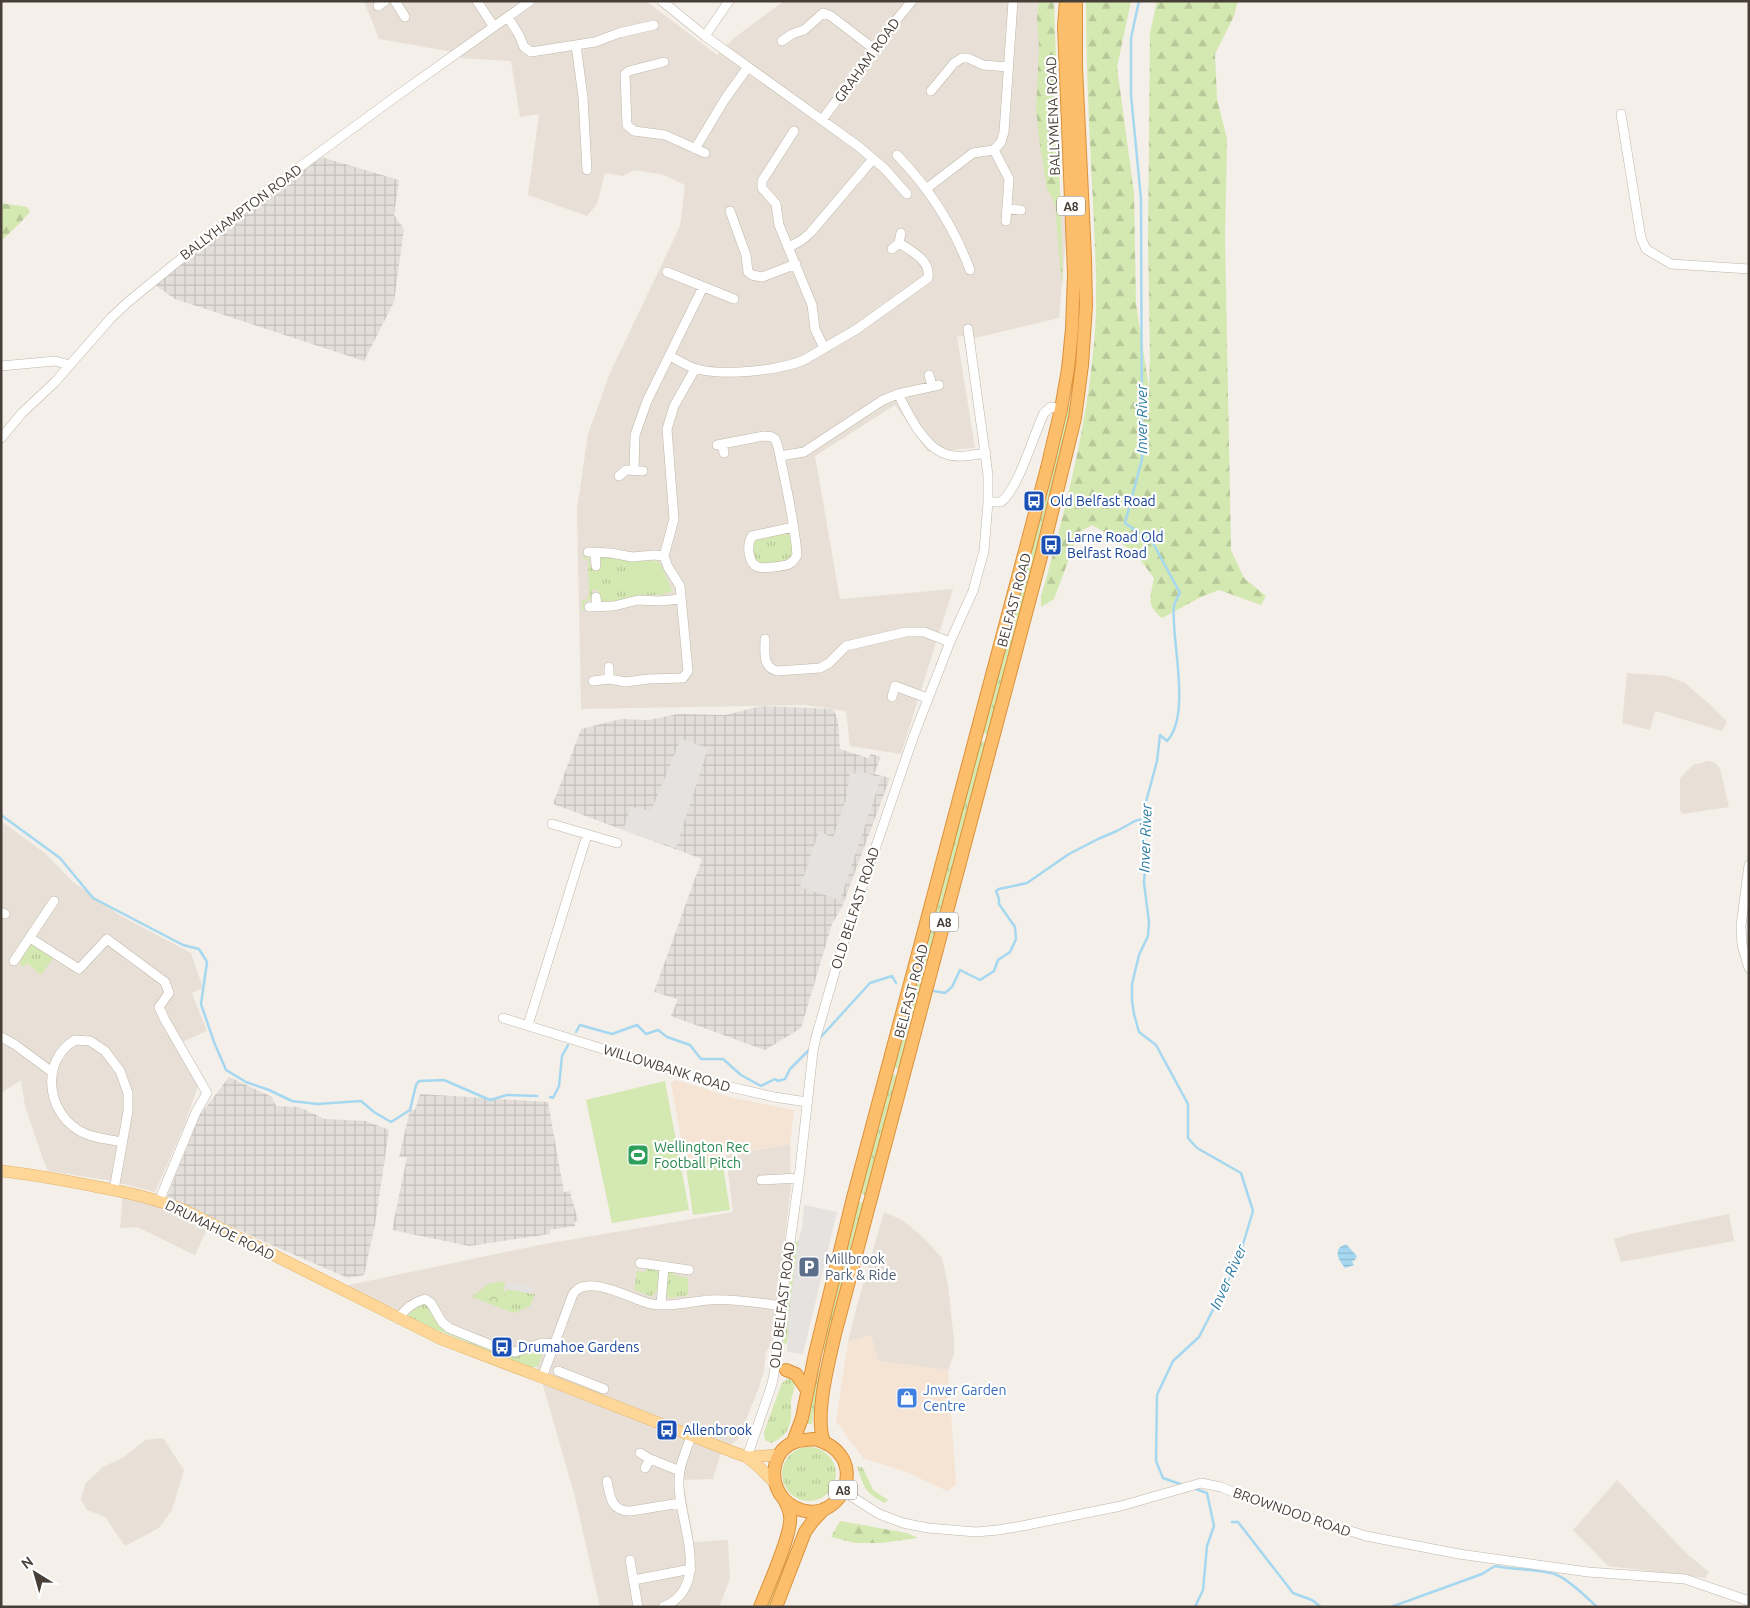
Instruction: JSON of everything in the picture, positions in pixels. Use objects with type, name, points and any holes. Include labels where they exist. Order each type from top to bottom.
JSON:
[{"type":"highway","name":"BALLYMENA ROAD","points":[[1061,409],[1072,329],[1074,274],[1064,26],[1066,1]]},
{"type":"highway","name":"BALLYMENA ROAD","points":[[1076,1],[1076,67],[1086,306],[1082,366],[1077,404]]},
{"type":"highway","name":"BELFAST ROAD","points":[[824,1442],[820,1428],[826,1376],[835,1334],[1040,563],[1062,478],[1077,404]]},
{"type":"highway","name":"BELFAST ROAD","points":[[793,1442],[802,1418],[851,1207],[1061,409]]},
{"type":"highway","points":[[781,1369],[796,1374],[807,1390]]},
{"type":"highway","points":[[793,1442],[814,1439],[824,1442]]},
{"type":"highway","name":"A8","points":[[778,1455],[793,1442]]},
{"type":"highway","name":"A8","points":[[776,1607],[805,1532],[824,1509],[832,1504],[843,1491],[847,1478],[846,1465],[835,1449],[824,1442]]},
{"type":"highway","points":[[760,1607],[783,1548],[791,1517],[776,1484],[774,1466],[778,1455]]},
{"type":"highway","name":"A8","points":[[785,1501],[804,1511],[824,1509]]},
{"type":"main road","name":"DRUMAHOE ROAD","points":[[1,1171],[44,1176],[159,1200],[186,1211],[441,1339],[747,1456],[778,1455]]},
{"type":"main road","name":"DRUMAHOE ROAD","points":[[747,1456],[776,1484]]},
{"type":"street","points":[[395,1],[406,17]]},
{"type":"street","points":[[477,1],[494,27]]},
{"type":"street","name":"BALLYHAMPTON ROAD","points":[[1,438],[117,312],[209,236],[398,95],[530,1]]},
{"type":"street","points":[[662,1],[705,36],[873,159],[890,174],[907,194]]},
{"type":"street","points":[[705,36],[729,1]]},
{"type":"street","name":"GRAHAM ROAD","points":[[822,120],[912,1]]},
{"type":"street","points":[[926,189],[946,176],[973,153],[994,150],[1004,136],[1013,1]]},
{"type":"street","points":[[782,41],[792,34],[804,30],[823,13],[831,16],[874,49]]},
{"type":"street","points":[[508,17],[524,47],[531,52],[595,42],[618,33],[654,25]]},
{"type":"street","points":[[576,45],[584,97],[586,170]]},
{"type":"street","points":[[931,91],[954,63],[961,59],[968,58],[983,65],[1008,67]]},
{"type":"street","points":[[664,62],[629,70],[624,75],[626,125],[633,130],[665,135],[705,153]]},
{"type":"street","points":[[654,65],[656,74]]},
{"type":"street","points":[[696,149],[725,99],[748,67]]},
{"type":"street","points":[[1621,114],[1642,242],[1646,249],[1671,264],[1749,269]]},
{"type":"street","points":[[794,131],[792,142],[761,184],[762,188],[776,204],[780,225],[812,305],[817,335],[824,348]]},
{"type":"street","points":[[994,150],[1009,179],[1006,221]]},
{"type":"street","points":[[897,155],[915,174],[947,220],[970,264]]},
{"type":"street","points":[[789,247],[802,240],[811,232],[873,159]]},
{"type":"street","points":[[1008,210],[1021,210]]},
{"type":"street","points":[[730,211],[746,255],[748,272],[752,276],[762,277],[796,264]]},
{"type":"street","points":[[670,356],[695,369],[725,373],[796,363],[857,329],[928,278],[928,267],[919,256],[895,246],[901,233]]},
{"type":"street","points":[[667,272],[734,299]]},
{"type":"street","points":[[619,476],[626,470],[638,471],[635,435],[647,402],[703,287]]},
{"type":"street","name":"OLD BELFAST ROAD","points":[[747,1456],[772,1384],[781,1369],[781,1306],[816,1038],[847,931],[927,698],[973,591],[982,559],[988,502],[988,475],[968,329]]},
{"type":"street","points":[[1,366],[55,361],[70,365]]},
{"type":"street","points":[[593,681],[626,682],[683,678],[688,671],[680,586],[668,568],[664,556],[674,519],[667,429],[674,406],[695,369]]},
{"type":"street","points":[[780,456],[804,452],[883,400],[898,394],[935,386],[929,375]]},
{"type":"street","points":[[898,394],[916,428],[942,453],[961,456],[986,453]]},
{"type":"street","points":[[988,502],[1001,502],[1007,498],[1044,413],[1051,407],[1061,409]]},
{"type":"street","points":[[724,453],[719,444],[770,436],[776,440],[793,527],[797,556],[789,564],[760,568],[755,566],[750,558],[748,546],[752,536],[793,527]]},
{"type":"street","points":[[596,566],[591,552],[632,557],[664,556]]},
{"type":"street","points":[[596,597],[593,607],[614,606],[638,600],[681,599]]},
{"type":"street","points":[[765,639],[766,664],[771,670],[777,671],[820,668],[829,663],[846,646],[906,632],[924,632],[950,642]]},
{"type":"street","points":[[608,680],[609,667]]},
{"type":"street","points":[[892,697],[895,686],[927,698]]},
{"type":"street","points":[[552,824],[617,843]]},
{"type":"street","points":[[528,1025],[587,835]]},
{"type":"street","points":[[1749,865],[1740,926],[1742,945],[1749,968]]},
{"type":"street","points":[[14,961],[54,901]]},
{"type":"street","points":[[30,938],[79,969],[107,940],[165,982],[169,994],[159,1007],[207,1092],[196,1112],[159,1200]]},
{"type":"street","name":"WILLOWBANK ROAD","points":[[503,1018],[713,1083],[774,1097],[808,1102]]},
{"type":"street","points":[[1,1038],[14,1044],[52,1072]]},
{"type":"street","points":[[114,1190],[128,1111],[128,1093],[120,1071],[105,1051],[90,1041],[75,1040],[57,1058],[52,1072],[53,1092],[56,1103],[65,1119],[73,1127],[88,1135],[122,1142]]},
{"type":"street","points":[[761,1180],[799,1178]]},
{"type":"street","points":[[640,1263],[689,1270]]},
{"type":"street","points":[[661,1305],[664,1266]]},
{"type":"street","points":[[540,1376],[544,1372],[573,1294],[581,1286],[610,1290],[644,1302],[661,1305],[674,1306],[719,1300],[781,1306]]},
{"type":"street","points":[[398,1319],[405,1310],[417,1302],[426,1300],[430,1303],[440,1320],[449,1328],[503,1350],[515,1352],[542,1343],[554,1344]]},
{"type":"street","points":[[558,1371],[600,1387],[590,1397]]},
{"type":"street","points":[[663,1607],[673,1601],[689,1580],[688,1544],[680,1504],[679,1485],[680,1471],[691,1436]]},
{"type":"street","points":[[640,1453],[680,1471]]},
{"type":"street","points":[[645,1468],[650,1459]]},
{"type":"street","points":[[608,1481],[611,1502],[623,1511],[680,1504]]},
{"type":"street","name":"BROWNDOD ROAD","points":[[843,1491],[869,1508],[903,1522],[928,1528],[976,1532],[1022,1526],[1121,1506],[1200,1483],[1220,1487],[1250,1499],[1366,1536],[1460,1554],[1588,1572],[1685,1579],[1749,1601]]},
{"type":"street","points":[[630,1560],[638,1607]]},
{"type":"street","points":[[634,1580],[690,1569]]},
{"type":"shaded area","points":[[364,1],[525,1],[453,52],[379,39]]},
{"type":"shaded area","points":[[536,1],[646,1],[717,55],[734,38],[784,1],[1041,1],[1043,141],[1067,227],[1059,318],[975,338],[957,336],[975,448],[928,452],[895,405],[815,456],[840,599],[953,589],[901,754],[850,746],[846,711],[805,705],[581,709],[577,509],[588,434],[610,373],[680,226],[685,185],[664,175],[634,170],[623,176],[605,173],[597,204],[587,216],[528,195],[539,114],[520,117],[511,61],[461,58],[458,56]]},
{"type":"shaded area","points":[[321,157],[399,180],[394,215],[404,229],[394,302],[364,361],[175,299],[155,285],[267,197]]},
{"type":"shaded area","points":[[1627,673],[1667,676],[1685,683],[1727,722],[1722,731],[1655,711],[1650,730],[1622,723]]},
{"type":"shaded area","points":[[762,706],[833,709],[838,720],[840,749],[868,758],[871,754],[881,757],[874,774],[890,778],[842,907],[832,924],[801,1028],[765,1050],[671,1016],[678,999],[654,992],[702,859],[553,804],[581,729],[621,719],[648,720],[678,714],[725,715]]},
{"type":"shaded area","points":[[681,739],[708,748],[676,848],[623,830],[631,807],[651,811]]},
{"type":"shaded area","points":[[1708,761],[1714,762],[1720,768],[1729,807],[1683,814],[1680,810],[1680,778],[1693,765]]},
{"type":"shaded area","points":[[856,770],[881,778],[840,900],[800,887],[819,831],[833,838],[846,799],[850,772],[855,774]]},
{"type":"shaded area","points":[[1,821],[46,854],[72,881],[121,916],[191,953],[203,988],[192,993],[207,1031],[176,1045],[198,1086],[184,1126],[155,1192],[107,1180],[48,1171],[25,1106],[21,1080],[1,1093]]},
{"type":"shaded area","points":[[229,1077],[272,1097],[276,1106],[299,1107],[325,1119],[366,1121],[389,1130],[375,1225],[364,1275],[348,1278],[167,1197],[200,1115]]},
{"type":"shaded area","points":[[676,1080],[733,1098],[794,1110],[790,1144],[685,1160],[671,1083]]},
{"type":"shaded area","points":[[420,1094],[548,1102],[564,1192],[570,1191],[578,1221],[574,1222],[575,1226],[550,1230],[550,1234],[469,1246],[392,1230],[407,1157],[399,1157],[410,1110],[415,1110]]},
{"type":"shaded area","points":[[790,1144],[791,1185],[774,1330],[770,1347],[766,1352],[764,1371],[759,1387],[739,1438],[720,1455],[713,1479],[683,1480],[694,1542],[728,1540],[730,1579],[719,1607],[600,1607],[575,1497],[538,1368],[493,1352],[344,1286],[539,1245],[733,1212],[726,1155]]},
{"type":"shaded area","points":[[123,1196],[173,1210],[208,1227],[195,1255],[137,1227],[120,1228]]},
{"type":"shaded area","name":"Millbrook Park & Ride","points":[[804,1205],[837,1212],[803,1354],[787,1352],[788,1318]]},
{"type":"shaded area","points":[[884,1212],[902,1220],[923,1237],[942,1258],[948,1285],[954,1340],[954,1354],[948,1370],[878,1361],[871,1335],[848,1342]]},
{"type":"shaded area","points":[[1729,1214],[1734,1241],[1621,1262],[1614,1239]]},
{"type":"shaded area","points":[[507,1282],[534,1287],[533,1294],[506,1289]]},
{"type":"shaded area","points":[[871,1335],[878,1361],[948,1370],[956,1485],[947,1491],[904,1471],[863,1458],[836,1421],[848,1342]]},
{"type":"shaded area","points":[[163,1438],[184,1470],[172,1510],[159,1528],[125,1546],[105,1517],[87,1510],[81,1500],[85,1484],[103,1467],[124,1457],[145,1440]]},
{"type":"shaded area","points":[[1617,1480],[1686,1553],[1709,1572],[1705,1578],[1608,1566],[1573,1530]]},
{"type":"green space","points":[[1039,1],[1054,1],[1063,287],[1055,204],[1047,188],[1036,110],[1039,49],[1037,17]]},
{"type":"green space","points":[[1086,1],[1131,1],[1117,67],[1134,193],[1136,304],[1149,388],[1150,33],[1157,1],[1238,1],[1234,16],[1215,54],[1217,99],[1227,139],[1225,237],[1231,550],[1244,578],[1266,596],[1261,605],[1219,590],[1203,596],[1162,618],[1153,609],[1150,600],[1154,578],[1136,554],[1113,537],[1092,525],[1079,532],[1054,599],[1041,607],[1041,597],[1069,493],[1083,423],[1089,387],[1096,315],[1096,266]]},
{"type":"green space","points":[[1,203],[27,207],[30,212],[1,241]]},
{"type":"green space","points":[[1067,405],[1072,405],[1066,439],[990,733],[987,735],[982,731]]},
{"type":"green space","points":[[787,532],[791,538],[793,554],[790,557],[781,562],[770,564],[756,562],[752,547],[754,539]]},
{"type":"green space","points":[[603,555],[650,558],[652,561],[630,562],[633,594],[669,583],[671,592],[664,595],[641,595],[605,603],[600,600],[598,590],[592,590],[591,599],[584,603],[584,610],[582,610],[582,600],[586,600],[589,596],[588,560],[582,558],[582,556],[589,558],[591,568],[598,568],[600,557]]},
{"type":"green space","points":[[657,561],[661,565],[669,583],[666,591],[632,594],[628,578],[630,562]]},
{"type":"green space","points":[[983,741],[987,744],[901,1067],[897,1069],[893,1065],[979,744]]},
{"type":"green space","points":[[32,942],[54,957],[41,975],[27,963],[23,967],[20,964],[22,957]]},
{"type":"green space","points":[[891,1075],[898,1077],[867,1194],[863,1195],[861,1191]]},
{"type":"green space","name":"Wellington Rec Football Pitch","points":[[665,1081],[689,1210],[612,1223],[586,1100]]},
{"type":"green space","points":[[721,1155],[730,1210],[693,1215],[685,1160]]},
{"type":"green space","points":[[859,1202],[865,1203],[825,1351],[821,1350]]},
{"type":"green space","points":[[798,1241],[787,1344],[783,1343],[795,1242]]},
{"type":"green space","points":[[648,1268],[659,1270],[658,1288],[651,1296],[634,1290],[637,1271],[645,1272]]},
{"type":"green space","points":[[673,1269],[674,1275],[688,1278],[688,1295],[670,1298],[666,1295],[668,1271]]},
{"type":"green space","points":[[502,1281],[505,1283],[503,1291],[490,1285],[506,1293],[506,1289],[535,1294],[530,1306],[514,1313],[472,1297],[488,1284]]},
{"type":"green space","points":[[490,1285],[506,1292],[500,1305],[484,1298]]},
{"type":"green space","points":[[421,1303],[426,1304],[440,1327],[509,1354],[541,1347],[544,1351],[538,1366],[531,1368],[432,1328],[405,1314]]},
{"type":"green space","points":[[817,1368],[820,1370],[812,1424],[807,1424]]},
{"type":"green space","points":[[789,1378],[794,1381],[794,1390],[789,1427],[783,1436],[772,1443],[765,1440],[764,1432],[782,1383]]},
{"type":"green space","points":[[804,1447],[814,1447],[824,1451],[832,1459],[836,1474],[832,1489],[824,1497],[814,1501],[804,1501],[794,1497],[786,1489],[782,1479],[782,1469],[786,1459],[794,1451]]},
{"type":"green space","points":[[857,1466],[863,1468],[873,1490],[888,1500],[885,1503],[869,1493]]},
{"type":"green space","points":[[840,1521],[907,1533],[918,1538],[881,1543],[855,1543],[831,1537]]},
{"type":"green space","points":[[787,1554],[790,1554],[772,1607],[765,1607]]},
{"type":"water","points":[[1346,1244],[1357,1256],[1352,1261],[1354,1265],[1345,1268],[1339,1258],[1338,1250]]},
{"type":"waterway","name":"Inver River","points":[[1139,1],[1131,38],[1131,95],[1141,199],[1142,459],[1125,523],[1153,543],[1180,593],[1175,603],[1174,611],[1179,685],[1178,717],[1174,731],[1167,741],[1160,735],[1157,761],[1143,813],[1146,853],[1144,883],[1149,922],[1148,936],[1139,955],[1132,984],[1132,1000],[1139,1032],[1156,1045],[1188,1104],[1188,1138],[1197,1148],[1241,1173],[1253,1211],[1238,1261],[1199,1337],[1173,1361],[1157,1395],[1156,1461],[1163,1478],[1183,1485]]},
{"type":"waterway","points":[[1,815],[60,858],[93,898],[183,945],[199,949],[207,962],[201,1004],[214,1042],[226,1070],[246,1082],[292,1101],[317,1104],[361,1101],[374,1112],[391,1122],[410,1110],[416,1085],[419,1081],[444,1080],[490,1100],[507,1095],[537,1096]]},
{"type":"waterway","points":[[934,991],[945,993],[952,987],[960,970],[980,980],[994,971],[998,960],[1010,952],[1016,939],[1015,927],[999,904],[996,891],[1027,883],[1069,854],[1135,821],[1143,819]]},
{"type":"waterway","points":[[819,1039],[870,983],[892,976],[896,983]]},
{"type":"waterway","points":[[576,1032],[580,1025],[612,1034],[637,1025],[646,1034],[658,1030],[667,1037],[690,1045],[701,1059],[723,1059],[741,1075],[761,1086],[775,1079],[778,1081],[785,1079],[790,1069],[810,1049]]},
{"type":"waterway","points":[[550,1097],[553,1098],[559,1086],[562,1056],[568,1045]]},
{"type":"waterway","name":"Inver River","points":[[1193,1488],[1207,1493],[1214,1526],[1207,1546],[1203,1590],[1195,1607]]},
{"type":"waterway","points":[[1232,1522],[1238,1522],[1293,1593],[1312,1600],[1321,1607]]},
{"type":"waterway","points":[[1391,1607],[1482,1574],[1495,1566],[1557,1575],[1573,1585],[1597,1607]]},
{"type":"place","name":"Old Belfast Road","points":[[1034,501]]},
{"type":"place","name":"Larne Road Old Belfast Road","points":[[1051,545]]},
{"type":"place","name":"Wellington Rec Football Pitch","points":[[638,1155]]},
{"type":"place","name":"Millbrook Park & Ride","points":[[809,1267]]},
{"type":"place","name":"Drumahoe Gardens","points":[[502,1347]]},
{"type":"place","name":"Jnver Garden Centre","points":[[907,1398]]},
{"type":"place","name":"Allenbrook","points":[[667,1430]]}]
